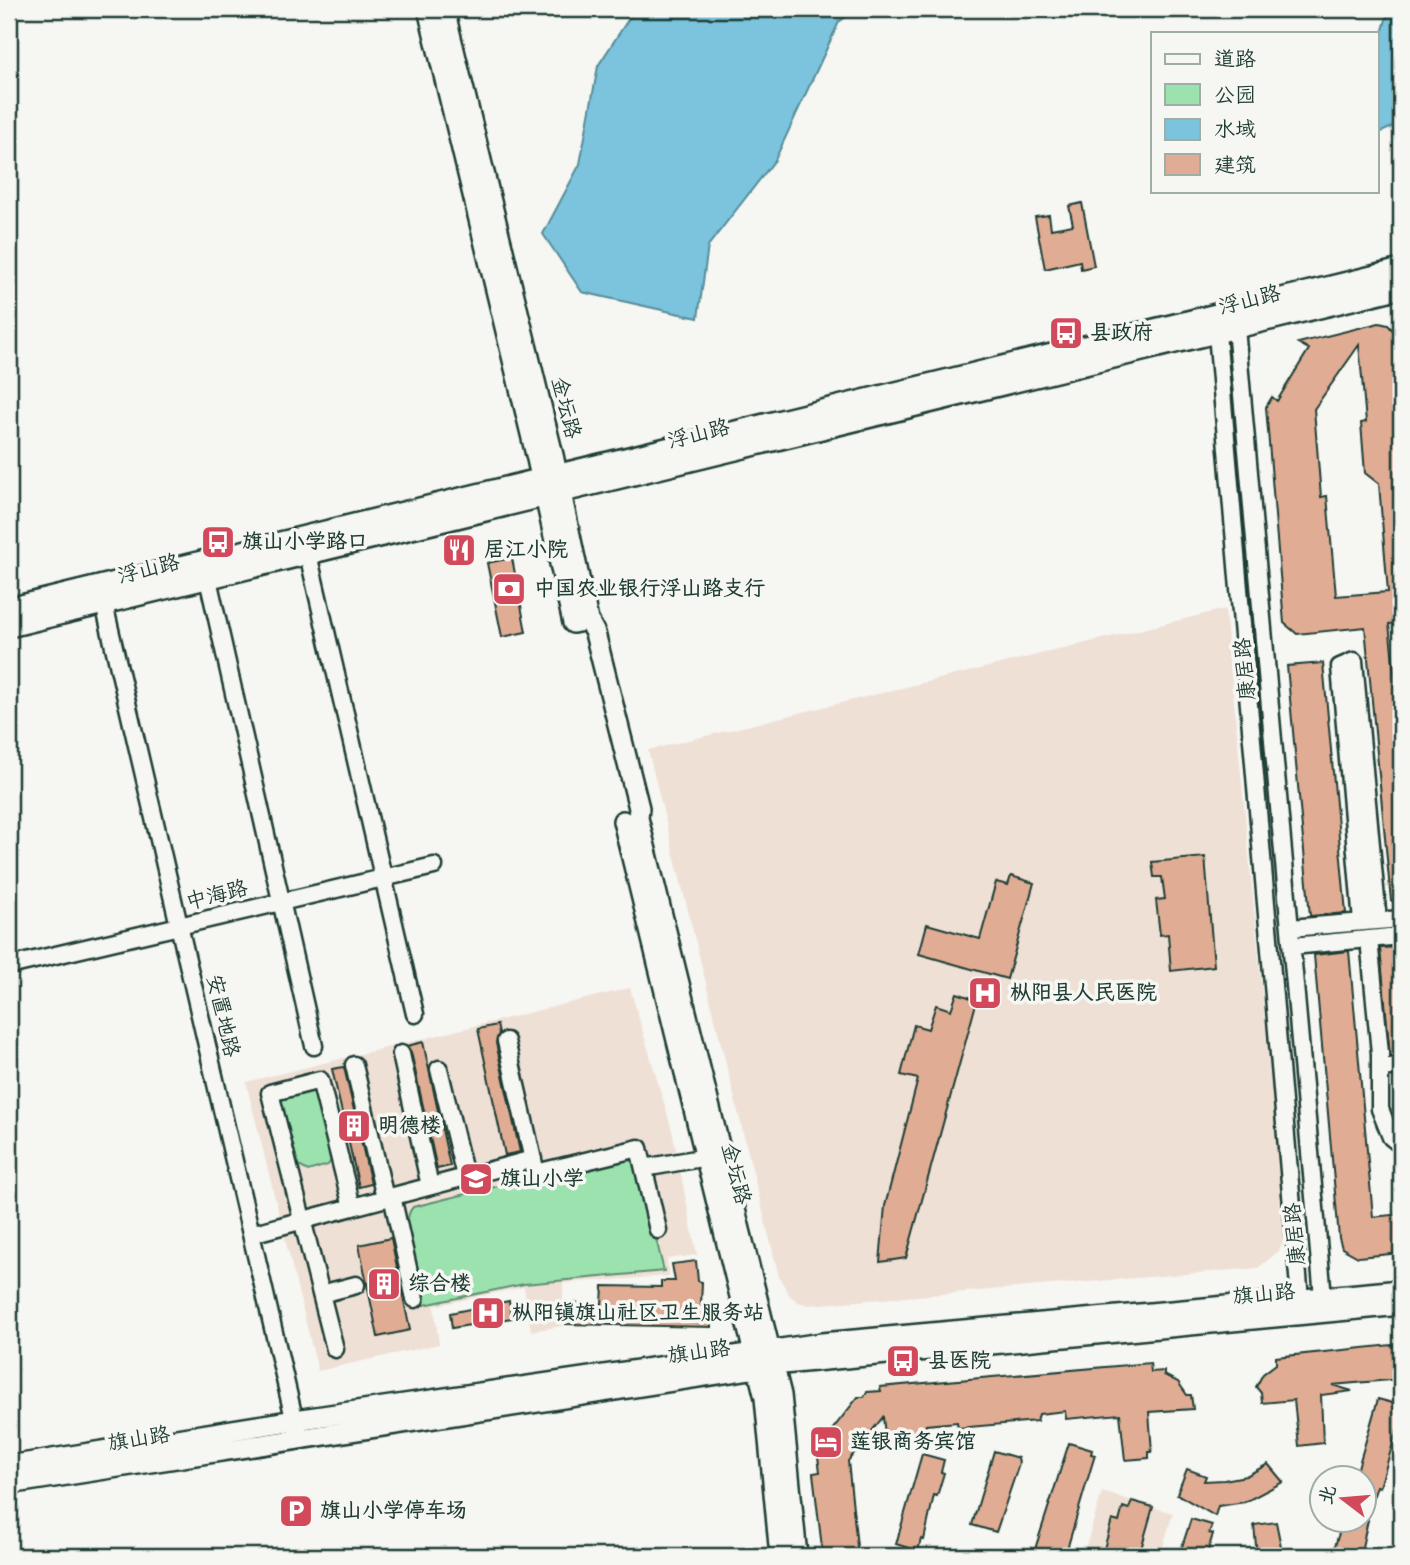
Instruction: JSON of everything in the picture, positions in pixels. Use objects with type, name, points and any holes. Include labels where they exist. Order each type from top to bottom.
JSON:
[{"type":"main road","name":"金坛路","points":[[428,9],[550,485]]},
{"type":"main road","name":"金坛路","points":[[444,9],[580,621],[602,660],[639,808],[630,819]]},
{"type":"main road","name":"浮山路","points":[[9,627],[308,554],[550,485],[1230,320],[1401,269]]},
{"type":"main road","name":"浮山路","points":[[9,608],[1217,332],[1230,320],[1401,288]]},
{"type":"main road","name":"金坛路","points":[[630,819],[707,1157],[765,1359],[782,1395],[797,1556]]},
{"type":"main road","name":"金坛路","points":[[630,819],[765,1359],[765,1398],[780,1556]]},
{"type":"main road","name":"旗山路","points":[[1306,1306],[1323,1297],[1401,1290]]},
{"type":"main road","name":"旗山路","points":[[9,1466],[297,1428],[765,1359],[1306,1306],[1401,1305]]},
{"type":"main road","name":"旗山路","points":[[9,1484],[297,1428]]},
{"type":"street","name":"康居路","points":[[1230,320],[1292,946],[1323,1297]]},
{"type":"street","name":"康居路","points":[[1217,332],[1306,1306]]},
{"type":"street","points":[[308,554],[415,1014]]},
{"type":"street","points":[[208,579],[314,1046]]},
{"type":"street","name":"安置地路","points":[[104,604],[297,1428]]},
{"type":"street","points":[[1352,724],[1372,921],[1380,1110],[1391,1137],[1401,1145]]},
{"type":"street","name":"中海路","points":[[9,966],[434,866]]},
{"type":"street","points":[[1290,928],[1401,919]]},
{"type":"street","points":[[1292,946],[1401,936]]},
{"type":"street","points":[[506,1041],[536,1173],[639,1148],[659,1230]]},
{"type":"street","points":[[401,1054],[430,1186]]},
{"type":"street","points":[[354,1065],[415,1299]]},
{"type":"street","points":[[1380,1068],[1401,1066]]},
{"type":"street","points":[[439,1069],[466,1177]]},
{"type":"street","points":[[335,1349],[270,1093],[320,1080],[352,1207]]},
{"type":"street","points":[[644,1168],[707,1157]]},
{"type":"street","points":[[251,1234],[533,1158]]},
{"type":"street","points":[[321,1294],[356,1285]]},
{"type":"shaded area","name":"枞阳县人民医院","points":[[1225,609],[1286,1236],[1279,1251],[1258,1268],[809,1305],[798,1302],[790,1296],[779,1277],[648,750]]},
{"type":"shaded area","name":"旗山小学","points":[[630,988],[672,1130],[697,1255],[667,1259],[669,1276],[563,1283],[563,1326],[531,1331],[524,1287],[434,1306],[439,1344],[318,1371],[246,1082]]},
{"type":"shaded area","points":[[1102,1492],[1173,1513],[1160,1556],[1083,1556]]},
{"type":"green space","points":[[314,1090],[332,1159],[328,1165],[308,1171],[297,1165],[280,1099]]},
{"type":"green space","points":[[620,1156],[632,1157],[637,1162],[664,1271],[524,1284],[424,1305],[408,1239],[407,1226],[413,1207]]},
{"type":"water","points":[[635,9],[856,9],[839,22],[775,160],[708,246],[698,318],[582,292],[543,234],[580,164],[598,66]]},
{"type":"water","points":[[1389,9],[1401,9],[1401,123],[1378,134],[1378,48]]},
{"type":"building","points":[[1082,203],[1094,266],[1081,269],[1080,261],[1045,269],[1035,217],[1049,215],[1051,229],[1073,225],[1069,206]]},
{"type":"building","points":[[1379,323],[1388,325],[1401,339],[1401,623],[1389,624],[1401,735],[1401,900],[1391,901],[1365,627],[1297,634],[1284,623],[1266,407],[1272,397],[1277,401],[1309,349],[1298,343]],"holes":[[[1359,345],[1366,422],[1361,423],[1365,473],[1379,484],[1388,592],[1336,596],[1327,496],[1321,497],[1314,409]]]},
{"type":"building","points":[[512,558],[526,632],[502,637],[487,563]]},
{"type":"building","points":[[1323,663],[1346,913],[1310,916],[1287,666]]},
{"type":"building","points":[[1205,857],[1214,966],[1171,971],[1168,934],[1160,935],[1156,900],[1165,899],[1162,877],[1154,877],[1152,862]]},
{"type":"building","points":[[1011,876],[1034,883],[1007,979],[919,954],[927,924],[980,939],[996,882],[1008,885]]},
{"type":"building","points":[[1401,947],[1401,1056],[1390,1056],[1380,948]]},
{"type":"building","points":[[1349,951],[1373,1217],[1401,1214],[1401,1253],[1358,1257],[1342,1248],[1339,1238],[1314,955]]},
{"type":"building","points":[[957,993],[977,1000],[906,1258],[880,1262],[885,1206],[918,1079],[901,1075],[914,1025],[928,1029],[936,1005],[951,1010]]},
{"type":"building","points":[[497,1025],[499,1033],[496,1043],[520,1152],[505,1155],[478,1029]]},
{"type":"building","points":[[423,1042],[450,1166],[437,1169],[411,1052],[407,1046]]},
{"type":"building","name":"明德楼","points":[[344,1067],[371,1184],[359,1187],[332,1069]]},
{"type":"building","name":"综合楼","points":[[391,1238],[410,1330],[378,1337],[359,1245]]},
{"type":"building","points":[[696,1261],[698,1281],[702,1282],[701,1306],[711,1306],[711,1327],[566,1324],[567,1303],[602,1304],[603,1286],[661,1287],[661,1281],[675,1281],[672,1264]]},
{"type":"building","points":[[509,1301],[512,1318],[452,1328],[450,1313]]},
{"type":"building","points":[[1401,1344],[1401,1379],[1332,1385],[1352,1391],[1321,1395],[1323,1443],[1299,1446],[1294,1400],[1262,1403],[1261,1393],[1256,1387],[1263,1374],[1276,1364],[1276,1357]]},
{"type":"building","points":[[1150,1363],[1151,1372],[1164,1371],[1164,1375],[1178,1382],[1187,1395],[1191,1395],[1193,1409],[1149,1412],[1152,1452],[1149,1452],[1149,1458],[1125,1460],[1120,1414],[1066,1419],[1065,1411],[1039,1414],[1037,1421],[958,1428],[957,1422],[926,1425],[926,1431],[885,1435],[883,1417],[848,1461],[858,1556],[823,1556],[813,1473],[820,1472],[817,1449],[858,1397],[864,1397],[867,1392],[881,1391],[880,1387]]},
{"type":"building","points":[[1378,1399],[1400,1405],[1397,1415],[1401,1416],[1380,1487],[1378,1464],[1359,1464]]},
{"type":"building","points":[[1069,1443],[1092,1450],[1091,1454],[1095,1455],[1065,1556],[1035,1556],[1036,1546]]},
{"type":"building","points":[[994,1451],[1018,1458],[1019,1464],[996,1532],[972,1525]]},
{"type":"building","points":[[922,1454],[944,1460],[941,1472],[944,1473],[937,1496],[934,1495],[924,1540],[921,1539],[918,1551],[896,1544]]},
{"type":"building","points":[[1268,1464],[1283,1482],[1245,1502],[1218,1506],[1215,1516],[1177,1494],[1187,1469],[1206,1476],[1204,1481],[1224,1480],[1246,1476]]},
{"type":"building","points":[[1132,1501],[1153,1507],[1139,1556],[1102,1556],[1112,1520],[1119,1522],[1123,1507],[1129,1509]]},
{"type":"building","points":[[1191,1519],[1212,1525],[1209,1533],[1213,1534],[1207,1554],[1179,1556]]},
{"type":"building","points":[[1276,1522],[1283,1556],[1257,1556],[1254,1525]]},
{"type":"building","points":[[1339,1534],[1365,1534],[1360,1556],[1332,1556]]},
{"type":"place","name":"县政府","points":[[1066,333]]},
{"type":"place","name":"旗山小学路口","points":[[218,542]]},
{"type":"place","name":"居江小院","points":[[459,550]]},
{"type":"place","name":"中国农业银行浮山路支行","points":[[509,589]]},
{"type":"place","name":"枞阳县人民医院","points":[[985,993]]},
{"type":"place","name":"明德楼","points":[[354,1126]]},
{"type":"place","name":"旗山小学","points":[[476,1179]]},
{"type":"place","name":"综合楼","points":[[384,1284]]},
{"type":"place","name":"枞阳镇旗山社区卫生服务站","points":[[488,1313]]},
{"type":"place","name":"县医院","points":[[903,1361]]},
{"type":"place","name":"莲银商务宾馆","points":[[826,1442]]},
{"type":"place","name":"旗山小学停车场","points":[[296,1511]]}]
